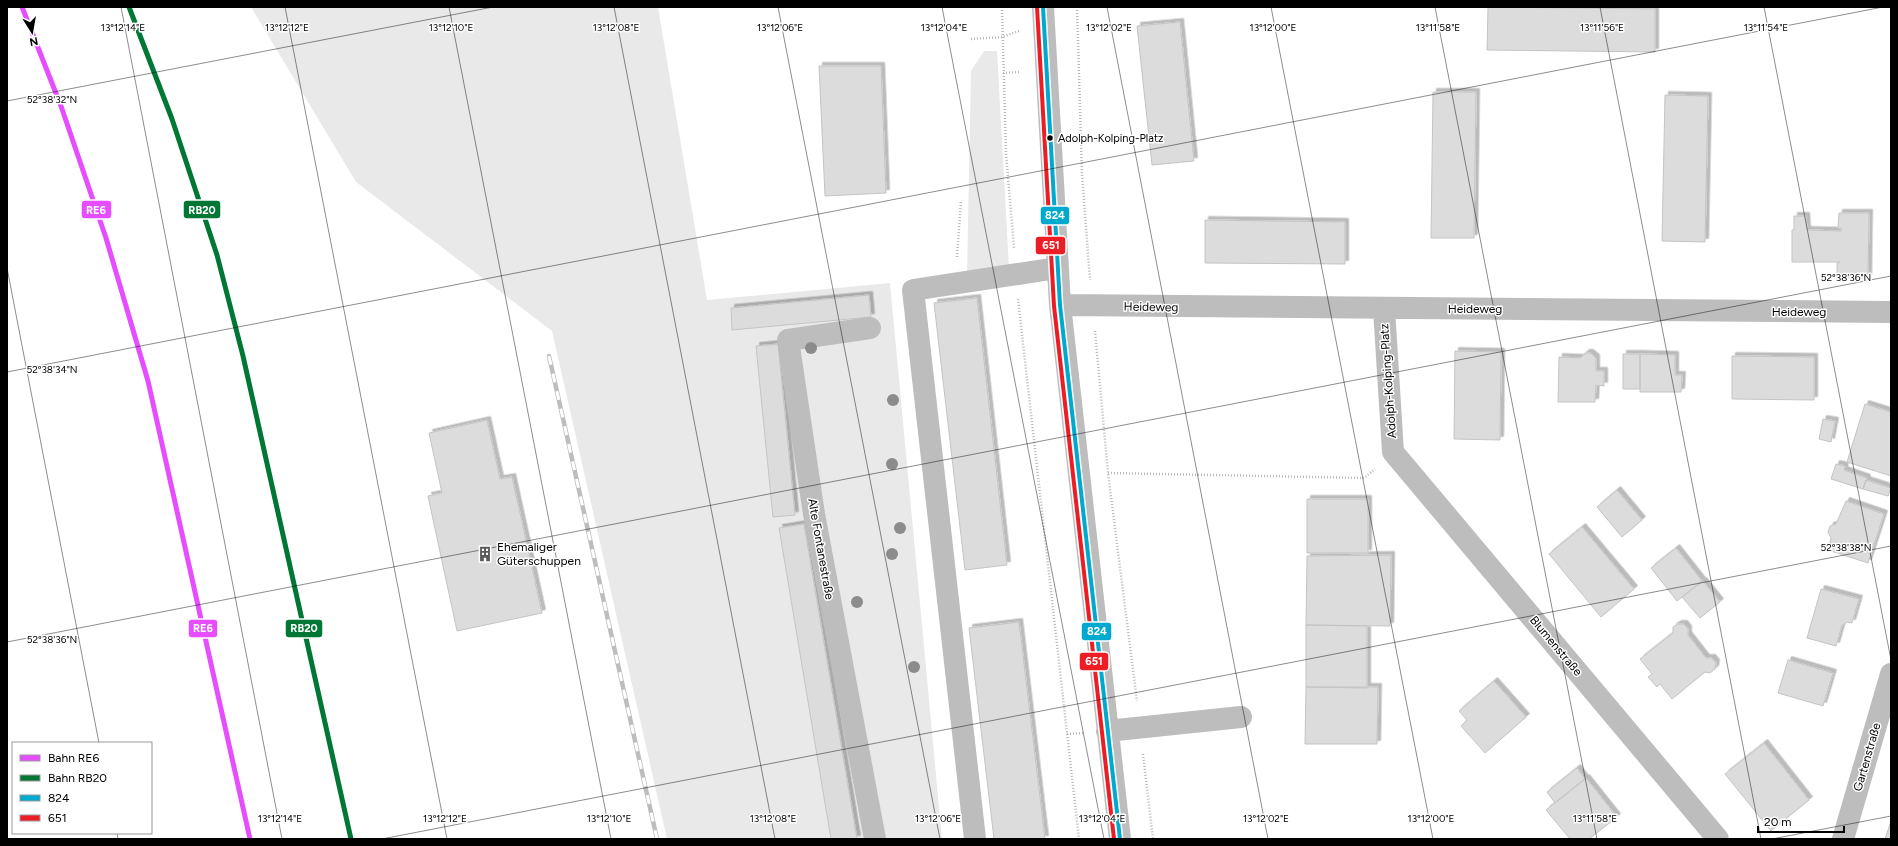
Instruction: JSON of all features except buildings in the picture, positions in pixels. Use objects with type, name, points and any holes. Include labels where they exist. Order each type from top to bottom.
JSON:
[{"type":"street","points":[[1043,14],[1060,305],[1120,839]]},
{"type":"street","points":[[975,839],[913,290],[1057,268]]},
{"type":"street","name":"Heideweg","points":[[1060,305],[1384,309],[1891,312]]},
{"type":"street","name":"Adolph-Kolping-Platz","points":[[1384,309],[1393,452]]},
{"type":"street","name":"Alte Fontanestraße","points":[[870,328],[788,340],[814,514],[875,839]]},
{"type":"street","name":"Blumenstraße","points":[[1393,452],[1718,839]]},
{"type":"street","name":"Gartenstraße","points":[[1843,839],[1891,674]]},
{"type":"street","points":[[1107,731],[1241,717]]},
{"type":"path","points":[[1002,7],[1006,153],[1015,274],[1079,839]]},
{"type":"path","points":[[1077,7],[1082,174],[1108,473],[1153,839]]},
{"type":"path","points":[[971,39],[1002,37],[1043,14]]},
{"type":"path","points":[[1003,72],[1019,72]]},
{"type":"path","points":[[955,283],[961,200]]},
{"type":"path","points":[[1108,473],[1364,478],[1393,452]]},
{"type":"shaded area","points":[[251,7],[658,7],[707,300],[890,283],[942,839],[667,839],[552,331],[356,182]]},
{"type":"shaded area","points":[[984,51],[997,51],[1009,268],[967,275],[971,71]]},
{"type":"railway","points":[[549,356],[657,839]]},
{"type":"rail line","name":"RE6","points":[[22,7],[61,106],[106,238],[148,381],[250,839]]},
{"type":"rail line","name":"RB20","points":[[129,7],[172,119],[217,255],[243,356],[351,839]]},
{"type":"transit line","name":"651","points":[[1037,7],[1054,306],[1114,839]]},
{"type":"transit line","name":"824","points":[[1043,7],[1060,305],[1120,839]]},
{"type":"place","name":"Adolph-Kolping-Platz","points":[[1050,138]]},
{"type":"place","name":"Ehemaliger Güterschuppen","points":[[485,554]]}]
